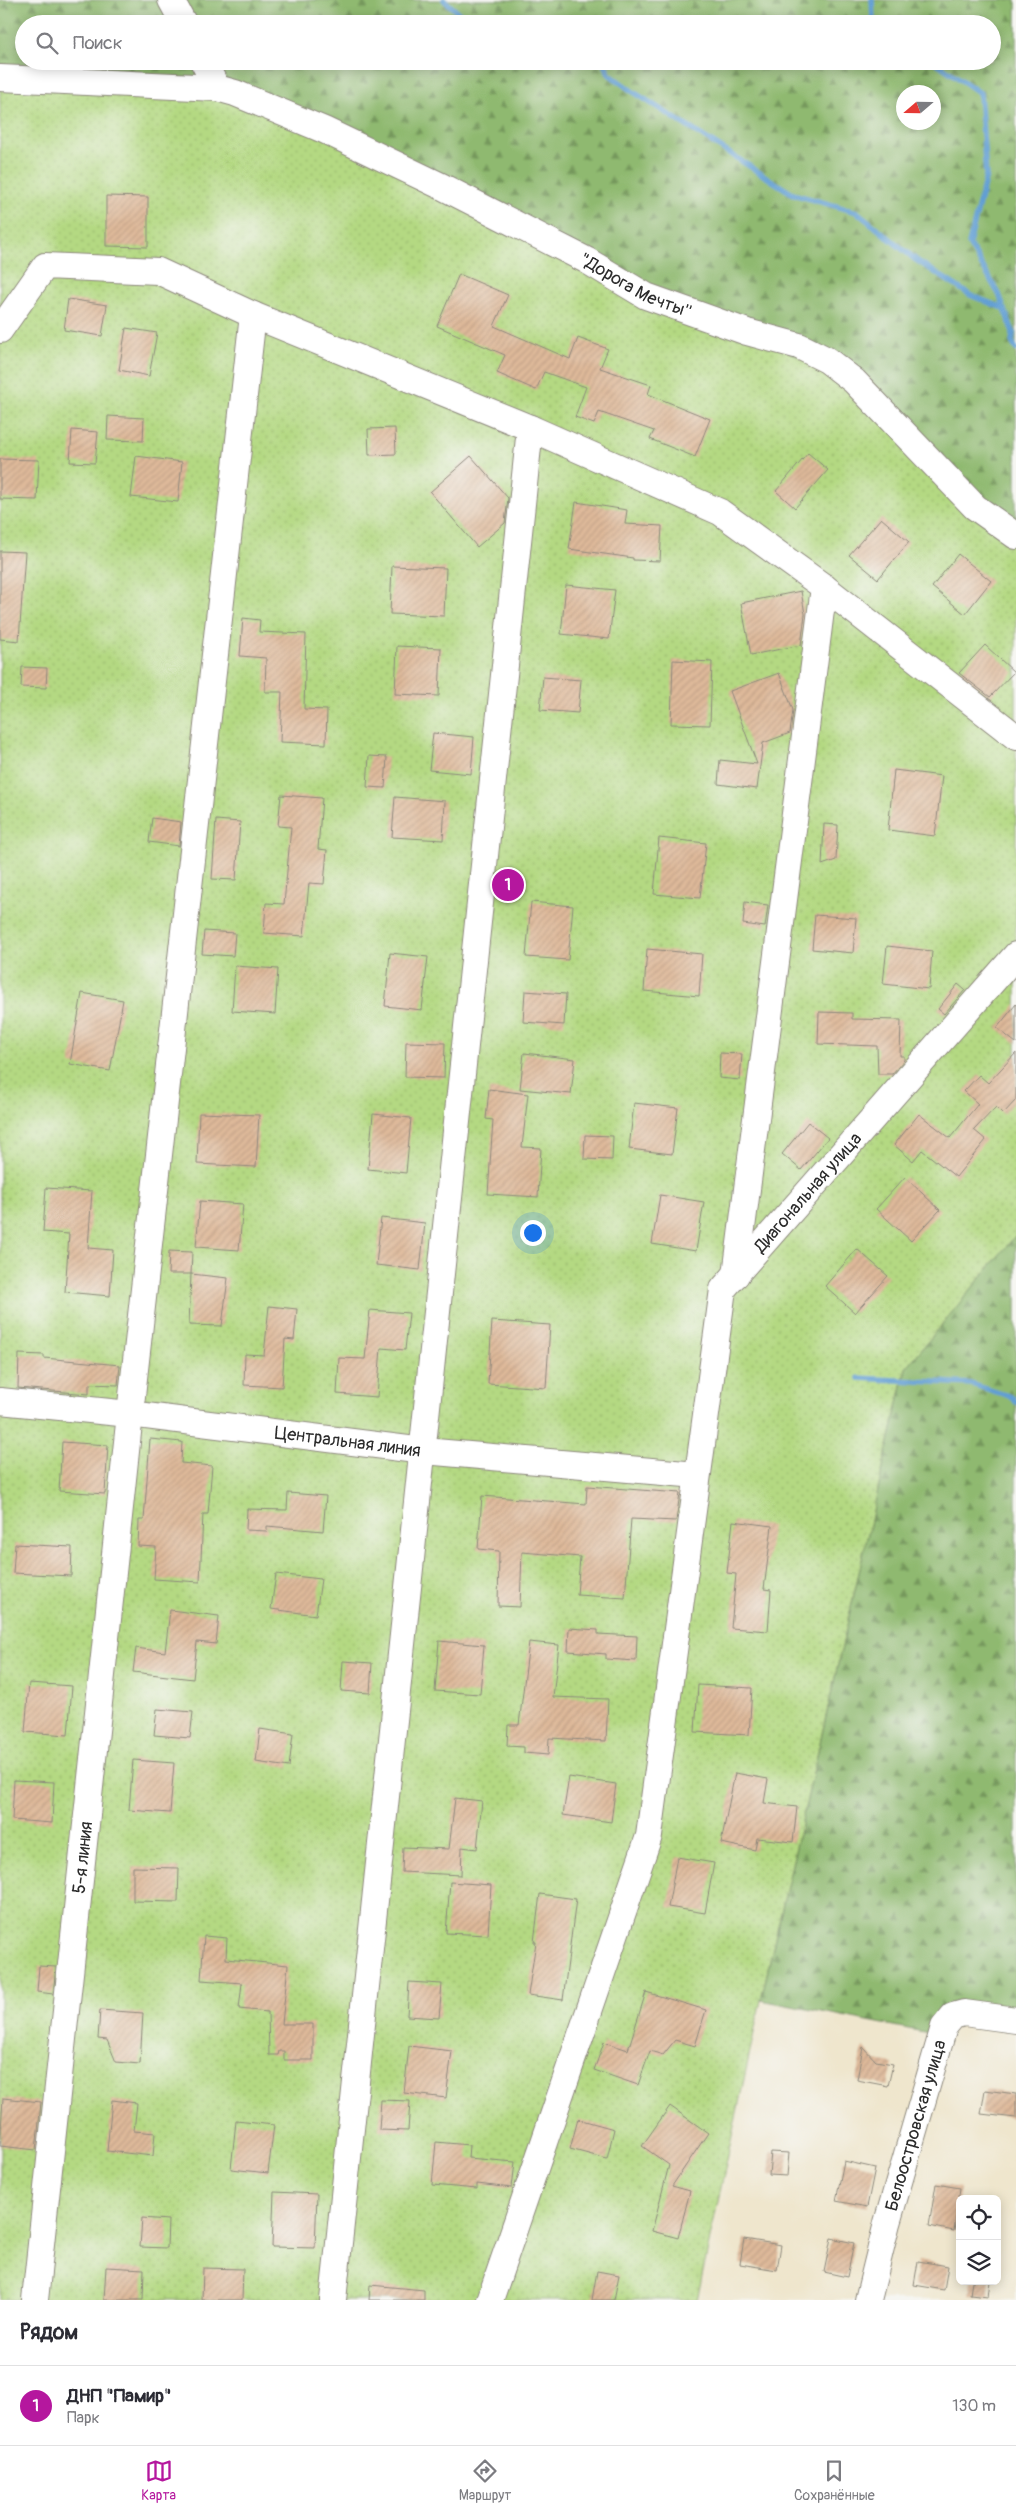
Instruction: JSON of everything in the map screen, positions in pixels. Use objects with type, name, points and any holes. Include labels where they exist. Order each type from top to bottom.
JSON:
[{"type":"street","points":[[171,0],[179,15]]},
{"type":"street","points":[[208,70],[217,88]]},
{"type":"street","name":"\"Дорога Мечты''","points":[[0,78],[217,88],[235,93],[324,130],[443,187],[586,260],[646,296],[747,332],[799,346],[828,360],[854,381],[975,507],[1016,536]]},
{"type":"street","points":[[0,330],[45,266],[158,271],[253,315],[530,428],[720,512],[824,588],[1016,737]]},
{"type":"street","name":"5-я линия","points":[[35,2300],[130,1414],[253,315]]},
{"type":"street","points":[[332,2300],[424,1451],[530,428]]},
{"type":"street","points":[[736,1276],[824,588]]},
{"type":"street","name":"Диагональная улица","points":[[490,2300],[649,1836],[723,1289],[1016,955]]},
{"type":"street","name":"Центральная линия","points":[[0,1401],[130,1414],[424,1451],[697,1475]]},
{"type":"street","name":"Белоостровская улица","points":[[868,2300],[887,2223],[944,2026],[953,2016],[964,2013],[1016,2020]]},
{"type":"green space","points":[[0,0],[1016,0],[1016,535],[856,383],[228,91],[0,78]]},
{"type":"green space","points":[[0,78],[228,91],[794,345],[1016,535],[1016,1235],[906,1368],[761,2000],[697,2300],[0,2300]]},
{"type":"green space","points":[[1016,1235],[1016,2020],[964,2013],[939,2035],[761,2000],[906,1368]]},
{"type":"building","points":[[106,196],[148,197],[148,247],[106,246]]},
{"type":"building","points":[[459,274],[508,295],[494,326],[570,359],[578,338],[608,349],[600,368],[651,385],[648,394],[710,419],[695,457],[650,439],[654,431],[599,412],[594,424],[575,417],[586,387],[544,372],[536,390],[497,373],[505,355],[437,326]]},
{"type":"building","points":[[68,299],[107,305],[102,336],[64,330]]},
{"type":"building","points":[[126,328],[157,333],[149,376],[119,370]]},
{"type":"building","points":[[108,416],[144,418],[143,441],[107,440]]},
{"type":"building","points":[[395,428],[396,454],[369,455],[368,429]]},
{"type":"building","points":[[72,430],[98,432],[95,463],[70,462]]},
{"type":"building","points":[[808,453],[828,470],[795,508],[776,491]]},
{"type":"building","points":[[136,456],[182,462],[178,502],[131,497]]},
{"type":"building","points":[[471,456],[508,498],[505,523],[477,547],[430,492]]},
{"type":"building","points":[[0,459],[39,460],[37,500],[0,499]]},
{"type":"building","points":[[576,502],[627,510],[625,524],[662,526],[660,561],[633,560],[633,558],[569,549]]},
{"type":"building","points":[[881,518],[909,542],[878,579],[849,555]]},
{"type":"building","points":[[0,551],[25,552],[19,641],[0,639]]},
{"type":"building","points":[[958,554],[991,581],[965,614],[932,587]]},
{"type":"building","points":[[392,566],[446,568],[444,616],[390,614]]},
{"type":"building","points":[[566,585],[615,590],[609,639],[561,634]]},
{"type":"building","points":[[801,591],[805,614],[801,645],[751,655],[741,603]]},
{"type":"building","points":[[243,618],[260,620],[259,632],[306,634],[304,709],[327,710],[326,744],[280,742],[282,692],[265,692],[266,658],[240,656]]},
{"type":"building","points":[[985,645],[1014,672],[990,697],[959,673]]},
{"type":"building","points":[[397,646],[441,648],[439,696],[395,694]]},
{"type":"building","points":[[673,660],[712,662],[710,725],[671,724]]},
{"type":"building","points":[[22,667],[47,668],[46,688],[21,687]]},
{"type":"building","points":[[779,673],[793,710],[790,733],[763,743],[757,789],[718,784],[720,760],[757,764],[730,691]]},
{"type":"building","points":[[543,677],[581,680],[578,713],[540,710]]},
{"type":"building","points":[[433,733],[474,737],[471,774],[429,770]]},
{"type":"building","points":[[369,756],[387,757],[385,788],[367,787]]},
{"type":"building","points":[[894,770],[942,776],[935,836],[888,830]]},
{"type":"building","points":[[281,795],[322,798],[318,849],[327,850],[324,884],[309,883],[304,936],[264,933],[266,903],[284,904],[291,827],[278,826]]},
{"type":"building","points":[[395,797],[445,801],[443,840],[392,837]]},
{"type":"building","points":[[152,818],[181,822],[179,846],[149,842]]},
{"type":"building","points":[[216,820],[240,822],[236,880],[212,879]]},
{"type":"building","points":[[824,824],[838,825],[836,860],[822,865]]},
{"type":"building","points":[[659,838],[706,843],[700,898],[654,894]]},
{"type":"building","points":[[531,902],[573,906],[568,960],[526,957]]},
{"type":"building","points":[[745,902],[768,905],[765,927],[743,924]]},
{"type":"building","points":[[815,915],[856,918],[853,953],[812,949]]},
{"type":"building","points":[[204,931],[235,933],[233,956],[202,954]]},
{"type":"building","points":[[887,946],[932,951],[929,989],[883,984]]},
{"type":"building","points":[[647,949],[702,954],[699,996],[644,991]]},
{"type":"building","points":[[390,953],[428,957],[422,1010],[385,1006]]},
{"type":"building","points":[[235,966],[278,969],[275,1014],[232,1011]]},
{"type":"building","points":[[958,984],[965,990],[944,1014],[938,1009]]},
{"type":"building","points":[[525,991],[566,994],[564,1025],[523,1022]]},
{"type":"building","points":[[82,993],[123,1000],[110,1071],[70,1064]]},
{"type":"building","points":[[1016,1004],[1016,1043],[997,1028]]},
{"type":"building","points":[[819,1012],[852,1013],[852,1019],[901,1020],[900,1056],[904,1056],[904,1060],[892,1074],[878,1074],[877,1046],[818,1044]]},
{"type":"building","points":[[406,1042],[445,1043],[444,1078],[405,1077]]},
{"type":"building","points":[[524,1053],[575,1059],[571,1094],[520,1089]]},
{"type":"building","points":[[720,1053],[742,1054],[740,1080],[719,1078]]},
{"type":"building","points":[[1016,1053],[1016,1100],[1003,1114],[996,1107],[974,1130],[986,1140],[956,1177],[922,1150],[913,1161],[894,1145],[919,1114],[950,1138],[978,1104],[964,1091],[979,1075],[988,1083]]},
{"type":"building","points":[[489,1089],[528,1094],[522,1147],[541,1148],[538,1197],[488,1194],[493,1120],[486,1119]]},
{"type":"building","points":[[634,1103],[678,1108],[672,1154],[629,1149]]},
{"type":"building","points":[[199,1113],[259,1115],[256,1167],[197,1164]]},
{"type":"building","points":[[373,1114],[411,1118],[406,1173],[368,1169]]},
{"type":"building","points":[[808,1122],[828,1138],[801,1170],[782,1154]]},
{"type":"building","points":[[585,1135],[613,1136],[612,1160],[584,1159]]},
{"type":"building","points":[[905,1177],[940,1210],[911,1241],[876,1209]]},
{"type":"building","points":[[46,1188],[92,1191],[88,1248],[113,1250],[110,1296],[65,1292],[69,1234],[43,1232]]},
{"type":"building","points":[[660,1195],[704,1202],[696,1251],[652,1244]]},
{"type":"building","points":[[200,1201],[243,1204],[239,1250],[196,1247]]},
{"type":"building","points":[[381,1218],[425,1223],[420,1270],[376,1265]]},
{"type":"building","points":[[857,1249],[888,1276],[855,1313],[825,1286]]},
{"type":"building","points":[[169,1251],[192,1252],[191,1274],[168,1274]]},
{"type":"building","points":[[191,1274],[228,1278],[222,1326],[189,1325]]},
{"type":"building","points":[[269,1306],[297,1309],[294,1340],[285,1339],[282,1387],[244,1385],[245,1354],[264,1355]]},
{"type":"building","points":[[370,1310],[409,1313],[405,1350],[381,1348],[377,1397],[337,1394],[339,1358],[365,1359]]},
{"type":"building","points":[[492,1321],[550,1325],[546,1388],[488,1384]]},
{"type":"building","points":[[19,1354],[44,1355],[44,1358],[120,1365],[118,1385],[89,1384],[89,1394],[18,1388]]},
{"type":"building","points":[[150,1439],[182,1442],[181,1463],[212,1466],[208,1514],[203,1514],[200,1582],[154,1579],[156,1547],[138,1546],[139,1520],[144,1520]]},
{"type":"building","points":[[62,1442],[108,1445],[105,1494],[59,1491]]},
{"type":"building","points":[[587,1486],[680,1493],[676,1521],[631,1519],[625,1598],[577,1595],[580,1557],[522,1552],[520,1607],[498,1606],[499,1551],[478,1549],[482,1496],[586,1504]]},
{"type":"building","points":[[288,1493],[326,1496],[323,1531],[267,1526],[267,1531],[246,1530],[247,1509],[287,1510]]},
{"type":"building","points":[[733,1521],[772,1526],[764,1589],[771,1590],[768,1631],[731,1628],[736,1574],[727,1573]]},
{"type":"building","points":[[15,1544],[72,1547],[71,1576],[13,1573]]},
{"type":"building","points":[[276,1574],[321,1579],[316,1615],[271,1609]]},
{"type":"building","points":[[170,1610],[219,1616],[216,1644],[197,1642],[193,1679],[133,1672],[136,1648],[165,1652]]},
{"type":"building","points":[[569,1628],[598,1630],[598,1634],[637,1636],[636,1661],[606,1659],[606,1654],[568,1651]]},
{"type":"building","points":[[439,1641],[484,1645],[480,1694],[435,1691]]},
{"type":"building","points":[[529,1642],[559,1645],[553,1697],[608,1699],[606,1741],[549,1738],[548,1755],[524,1753],[524,1747],[507,1746],[508,1725],[519,1725]]},
{"type":"building","points":[[343,1661],[372,1663],[370,1693],[341,1691]]},
{"type":"building","points":[[29,1683],[72,1686],[68,1735],[25,1732]]},
{"type":"building","points":[[698,1685],[752,1688],[749,1735],[695,1732]]},
{"type":"building","points":[[157,1709],[193,1712],[190,1738],[154,1735]]},
{"type":"building","points":[[260,1729],[293,1734],[289,1767],[256,1762]]},
{"type":"building","points":[[133,1760],[174,1763],[170,1813],[129,1810]]},
{"type":"building","points":[[735,1773],[768,1779],[764,1803],[797,1807],[793,1842],[757,1838],[755,1850],[721,1843]]},
{"type":"building","points":[[569,1777],[616,1784],[611,1822],[563,1815]]},
{"type":"building","points":[[14,1780],[54,1782],[52,1823],[12,1820]]},
{"type":"building","points":[[455,1798],[482,1801],[477,1849],[462,1847],[461,1875],[402,1872],[403,1847],[449,1849]]},
{"type":"building","points":[[677,1857],[714,1863],[705,1913],[668,1907]]},
{"type":"building","points":[[133,1867],[179,1868],[178,1902],[133,1901]]},
{"type":"building","points":[[450,1882],[491,1885],[488,1935],[446,1933]]},
{"type":"building","points":[[540,1894],[576,1899],[563,2000],[528,1995],[536,1942],[534,1942]]},
{"type":"building","points":[[204,1936],[227,1938],[226,1959],[288,1965],[282,2024],[313,2024],[313,2060],[284,2060],[284,2051],[279,2051],[278,2055],[269,2055],[268,2012],[239,2009],[242,1983],[201,1980]]},
{"type":"building","points":[[39,1966],[56,1967],[53,1994],[37,1992]]},
{"type":"building","points":[[409,1982],[442,1984],[439,2018],[407,2016]]},
{"type":"building","points":[[646,1992],[706,2010],[695,2046],[675,2040],[663,2055],[650,2051],[638,2085],[594,2070],[604,2042],[628,2050]]},
{"type":"building","points":[[100,2010],[143,2013],[140,2064],[116,2062],[107,2040],[98,2039]]},
{"type":"building","points":[[409,2046],[452,2051],[446,2098],[404,2093]]},
{"type":"building","points":[[863,2047],[876,2061],[893,2064],[888,2086],[857,2080]]},
{"type":"building","points":[[985,2090],[1016,2094],[1016,2118],[981,2114]]},
{"type":"building","points":[[3,2098],[41,2102],[36,2150],[0,2146]]},
{"type":"building","points":[[112,2100],[137,2103],[134,2131],[155,2133],[153,2156],[107,2151]]},
{"type":"building","points":[[381,2100],[410,2101],[408,2131],[379,2130]]},
{"type":"building","points":[[670,2106],[708,2133],[672,2186],[690,2191],[678,2238],[652,2231],[669,2165],[642,2146]]},
{"type":"building","points":[[578,2119],[614,2129],[607,2159],[570,2149]]},
{"type":"building","points":[[236,2121],[274,2125],[268,2173],[231,2169]]},
{"type":"building","points":[[436,2142],[469,2145],[468,2158],[515,2162],[512,2188],[477,2184],[477,2189],[432,2185]]},
{"type":"building","points":[[771,2152],[789,2153],[787,2176],[769,2175]]},
{"type":"building","points":[[844,2161],[875,2168],[867,2207],[836,2201]]},
{"type":"building","points":[[936,2184],[960,2188],[959,2195],[956,2195],[954,2231],[929,2226]]},
{"type":"building","points":[[274,2192],[317,2194],[315,2248],[272,2247]]},
{"type":"building","points":[[142,2218],[168,2220],[167,2248],[140,2247]]},
{"type":"building","points":[[831,2238],[854,2243],[847,2277],[824,2272]]},
{"type":"building","points":[[744,2239],[781,2245],[777,2270],[740,2264]]},
{"type":"building","points":[[918,2261],[948,2266],[944,2290],[914,2285]]},
{"type":"building","points":[[106,2267],[144,2269],[143,2300],[104,2300]]},
{"type":"building","points":[[203,2268],[243,2269],[242,2300],[202,2300]]},
{"type":"building","points":[[597,2271],[619,2275],[614,2300],[592,2300]]},
{"type":"building","points":[[370,2285],[424,2290],[424,2300],[369,2300]]},
{"type":"building","points":[[971,2285],[990,2285],[988,2297],[970,2295]]},
{"type":"waterway","points":[[444,0],[461,15]]},
{"type":"waterway","points":[[872,0],[873,15]]},
{"type":"waterway","points":[[607,70],[609,74],[632,91],[793,194],[857,212],[916,260],[970,295],[1005,309]]},
{"type":"waterway","points":[[947,70],[980,93],[986,176],[969,244],[999,294],[1013,332],[1012,342],[1016,349]]},
{"type":"waterway","points":[[859,1378],[971,1384],[1012,1397],[1016,1402]]},
{"type":"place","name":"ДНП \"Памир\"","points":[[508,885]]}]
